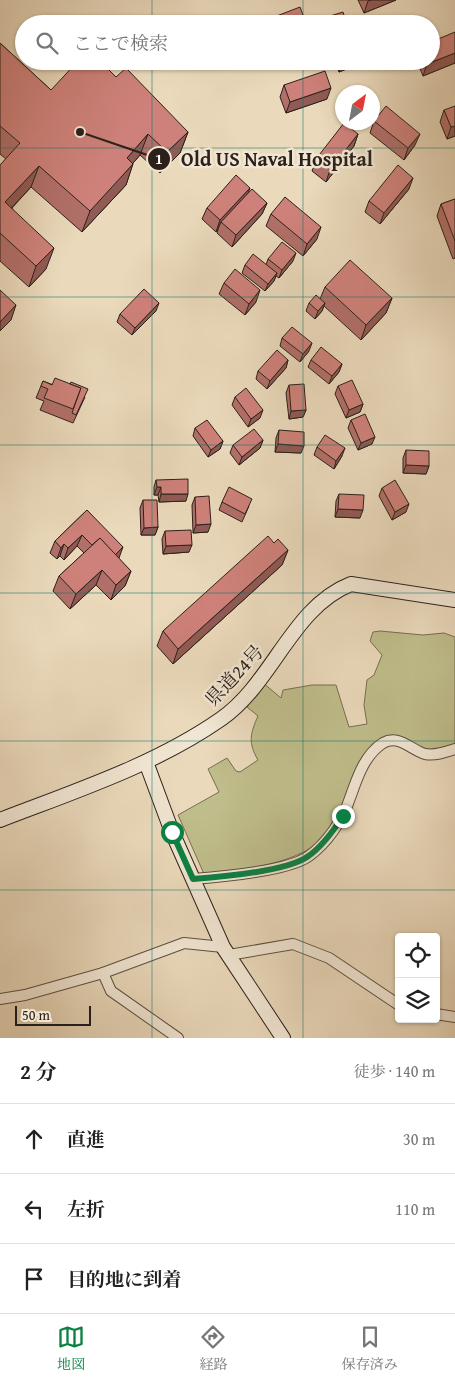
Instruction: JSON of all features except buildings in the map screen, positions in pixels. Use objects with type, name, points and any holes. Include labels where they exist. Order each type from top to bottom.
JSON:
[{"type":"main road","name":"県道24号","points":[[0,820],[146,762],[222,719],[263,678],[317,605],[335,590],[351,584],[455,600]]},
{"type":"main road","points":[[146,762],[172,832],[226,951],[283,1038]]},
{"type":"street","points":[[193,879],[239,874],[298,862],[309,856],[336,826],[365,764],[372,753],[384,742],[403,742],[420,752],[433,755],[455,749]]},
{"type":"street","points":[[0,999],[25,995],[103,973],[184,943],[226,951],[293,944],[329,958],[395,1002]]},
{"type":"street","points":[[103,973],[111,991],[178,1038]]},
{"type":"street","points":[[440,1015],[455,1017]]},
{"type":"shaded area","points":[[373,632],[423,635],[444,633],[455,637],[455,749],[439,753],[398,741],[373,751],[337,824],[311,848],[295,856],[258,867],[204,874],[178,815],[219,792],[208,769],[227,758],[236,771],[240,772],[258,760],[251,743],[251,738],[258,716],[241,702],[262,682],[281,698],[283,690],[312,685],[336,685],[349,727],[367,724],[364,705],[367,680],[374,675],[382,655],[370,641]]},
{"type":"place","name":"Old US Naval Hospital","points":[[80,132]]},
{"type":"route","points":[[172,832],[193,879],[239,874],[298,862],[309,856],[316,849],[343,816]]}]
